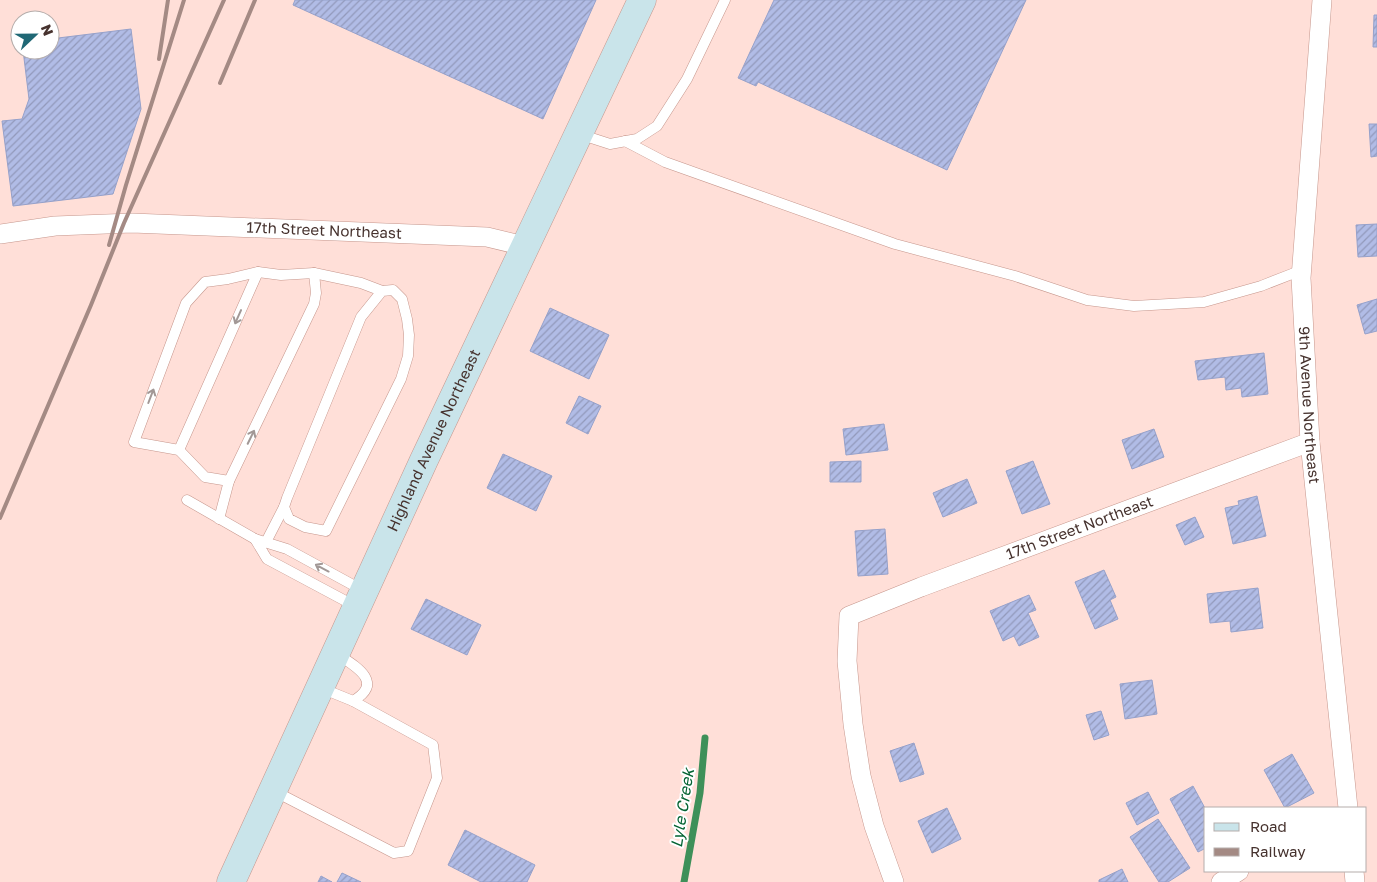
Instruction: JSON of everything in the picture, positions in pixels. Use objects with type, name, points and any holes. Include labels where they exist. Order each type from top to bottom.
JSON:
[{"type":"main road","name":"Highland Avenue Northeast","points":[[231,882],[524,246],[642,0]]},
{"type":"street","name":"9th Avenue Northeast","points":[[1322,0],[1302,270],[1310,442],[1348,807]]},
{"type":"street","name":"17th Street Northeast","points":[[0,234],[56,226],[124,223],[487,237],[524,246]]},
{"type":"street","name":"17th Street Northeast","points":[[894,882],[874,826],[861,776],[853,724],[847,662],[849,616],[921,587],[1310,442]]},
{"type":"street","points":[[1221,882],[1237,872]]},
{"type":"lane","points":[[578,133],[610,144],[637,139],[657,126],[687,79],[724,0]]},
{"type":"lane","points":[[625,141],[665,162],[895,244],[1015,276],[1087,300],[1134,306],[1204,302],[1261,286],[1302,270]]},
{"type":"lane","points":[[179,450],[258,272]]},
{"type":"lane","points":[[229,481],[205,477],[179,450],[134,442],[186,303],[205,282],[258,272],[282,275],[314,273],[361,283],[382,291],[393,290],[402,299],[407,319],[409,335],[408,356],[401,379],[326,531],[305,526],[289,519],[284,507]]},
{"type":"lane","points":[[219,519],[229,481],[314,304],[316,293],[314,273]]},
{"type":"lane","points":[[266,542],[284,507],[361,317],[382,291]]},
{"type":"lane","points":[[187,500],[254,538],[287,549],[361,599]]},
{"type":"lane","points":[[254,538],[267,559],[361,599]]},
{"type":"lane","points":[[336,653],[361,670],[366,677],[368,686],[363,695],[353,701]]},
{"type":"lane","points":[[273,791],[394,852],[408,851],[437,778],[433,745],[353,701],[320,688]]},
{"type":"building","points":[[295,0],[596,0],[543,119],[293,5]]},
{"type":"building","points":[[774,0],[1026,0],[947,170],[758,82],[756,86],[738,78]]},
{"type":"building","points":[[1374,15],[1377,15],[1377,47],[1373,47]]},
{"type":"building","points":[[131,29],[141,109],[113,194],[13,206],[2,121],[22,119],[29,99],[24,60],[60,60],[60,38]]},
{"type":"building","points":[[1369,124],[1377,124],[1377,156],[1371,157]]},
{"type":"building","points":[[1377,224],[1377,256],[1358,257],[1356,225]]},
{"type":"building","points":[[1377,299],[1377,331],[1365,334],[1357,305]]},
{"type":"building","points":[[550,308],[609,335],[589,379],[530,351]]},
{"type":"building","points":[[1264,353],[1268,394],[1242,397],[1241,388],[1226,390],[1225,377],[1198,380],[1195,361]]},
{"type":"building","points":[[579,396],[601,406],[588,434],[566,423]]},
{"type":"building","points":[[884,424],[888,450],[846,455],[843,429]]},
{"type":"building","points":[[1154,429],[1164,457],[1132,469],[1122,440]]},
{"type":"building","points":[[503,454],[552,476],[536,511],[487,488]]},
{"type":"building","points":[[861,461],[861,482],[830,482],[830,462]]},
{"type":"building","points":[[1033,461],[1050,504],[1022,514],[1006,471]]},
{"type":"building","points":[[967,479],[977,503],[943,517],[933,493]]},
{"type":"building","points":[[1257,496],[1266,536],[1233,544],[1225,508],[1239,505],[1238,501]]},
{"type":"building","points":[[1195,517],[1204,537],[1185,545],[1176,525]]},
{"type":"building","points":[[885,529],[888,574],[858,576],[855,531]]},
{"type":"building","points":[[1104,570],[1116,597],[1110,600],[1118,619],[1095,629],[1075,582]]},
{"type":"building","points":[[1258,588],[1263,628],[1231,632],[1230,621],[1210,623],[1207,594]]},
{"type":"building","points":[[1029,595],[1036,610],[1028,613],[1039,637],[1019,646],[1014,636],[1003,641],[990,611]]},
{"type":"building","points":[[426,599],[481,625],[467,655],[411,629]]},
{"type":"building","points":[[1152,680],[1157,714],[1125,719],[1120,684]]},
{"type":"building","points":[[1101,711],[1109,735],[1094,740],[1086,715]]},
{"type":"building","points":[[914,743],[924,774],[900,782],[890,751]]},
{"type":"building","points":[[1292,754],[1314,793],[1284,807],[1264,770]]},
{"type":"building","points":[[1193,786],[1204,807],[1204,849],[1198,852],[1170,799]]},
{"type":"building","points":[[1148,792],[1159,813],[1137,825],[1126,803]]},
{"type":"building","points":[[947,808],[961,839],[932,853],[918,821]]},
{"type":"building","points":[[1158,819],[1190,868],[1168,882],[1159,882],[1130,837]]},
{"type":"building","points":[[465,830],[535,865],[527,882],[481,882],[448,865]]},
{"type":"building","points":[[1122,869],[1128,882],[1099,882],[1099,880]]},
{"type":"building","points":[[342,873],[361,882],[337,882]]},
{"type":"building","points":[[321,876],[332,882],[318,882]]},
{"type":"waterway","name":"Lyle Creek","points":[[684,882],[700,793],[705,738]]},
{"type":"railway","points":[[159,59],[168,0]]},
{"type":"railway","points":[[109,245],[184,0]]},
{"type":"railway","points":[[0,518],[124,223],[224,0]]},
{"type":"railway","points":[[220,83],[255,0]]}]
